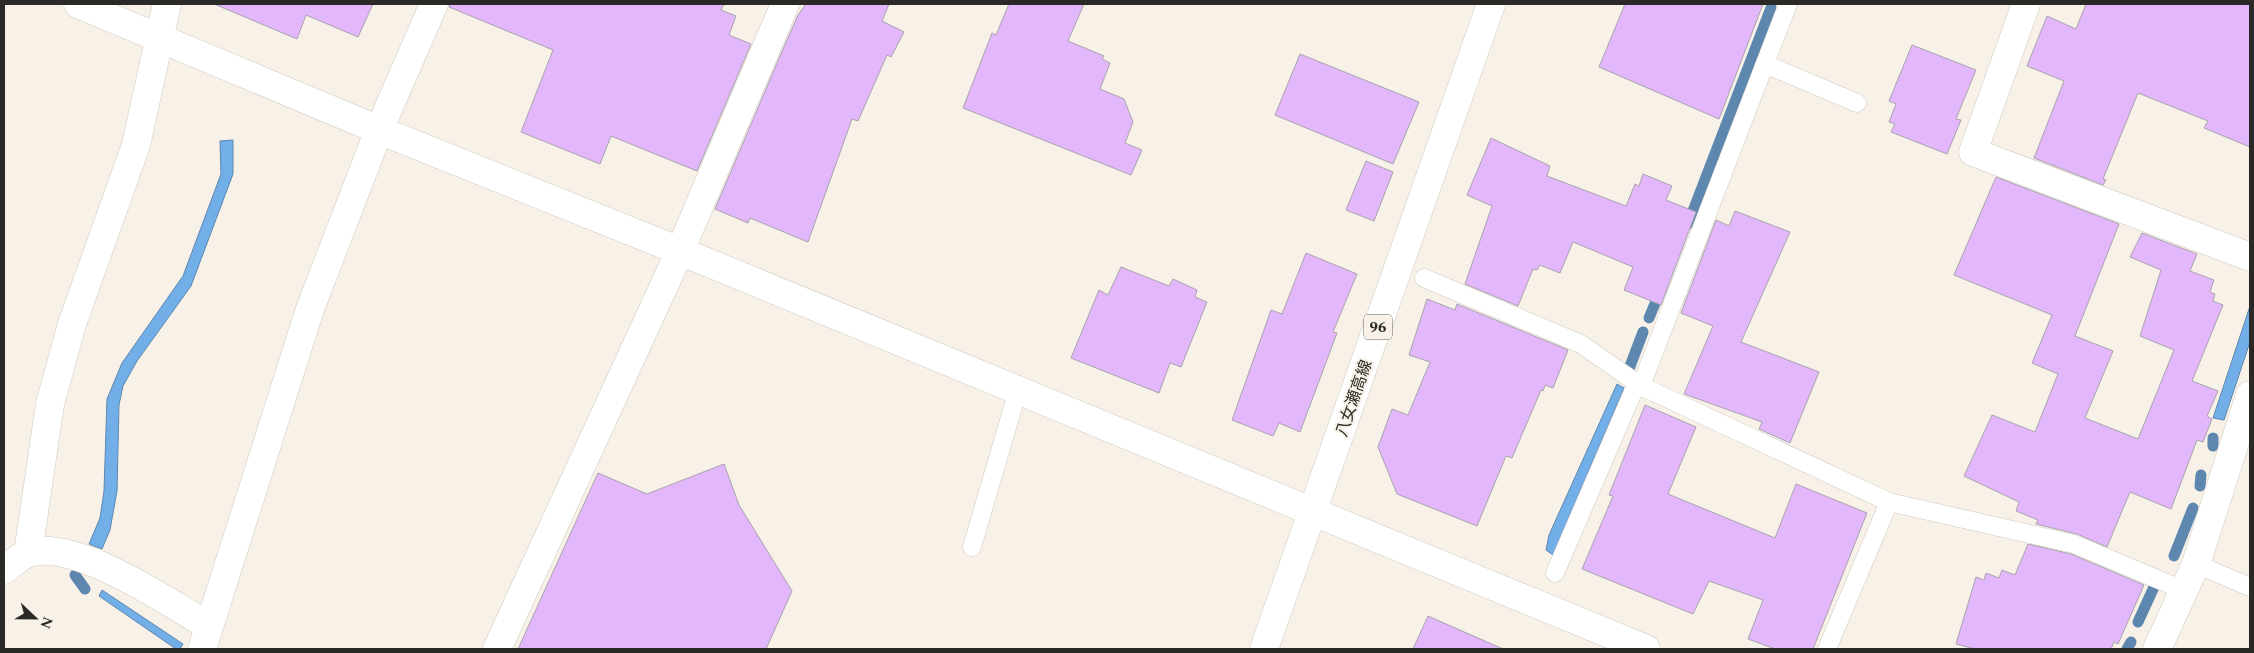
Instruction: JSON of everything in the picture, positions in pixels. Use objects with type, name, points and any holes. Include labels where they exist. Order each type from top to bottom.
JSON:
[{"type":"street","points":[[78,4],[160,40],[680,251],[1646,649]]},
{"type":"street","points":[[28,553],[50,404],[72,324],[136,145],[160,40],[166,4]]},
{"type":"street","points":[[4,570],[28,553],[51,551],[100,564],[206,638],[310,309],[379,130],[434,4]]},
{"type":"street","points":[[497,649],[680,251],[785,4]]},
{"type":"street","name":"八女瀬高線","points":[[1264,649],[1491,4]]},
{"type":"street","points":[[2026,4],[1973,152],[2250,256]]},
{"type":"street","points":[[2157,649],[2196,564],[2250,395]]},
{"type":"lane","points":[[1555,573],[1633,392],[1641,386],[1788,4]]},
{"type":"lane","points":[[1765,64],[1857,102]]},
{"type":"lane","points":[[1424,278],[1581,344],[1641,386],[1889,502],[2074,544],[2183,590]]},
{"type":"lane","points":[[972,547],[1018,390]]},
{"type":"lane","points":[[1827,649],[1889,502]]},
{"type":"lane","points":[[2196,564],[2250,587]]},
{"type":"water","points":[[233,140],[233,174],[191,286],[137,361],[123,386],[119,405],[117,491],[110,530],[102,549],[89,544],[100,518],[104,491],[107,399],[122,363],[183,276],[221,174],[220,141]]},
{"type":"water","points":[[2250,306],[2250,342],[2224,420],[2213,418]]},
{"type":"water","points":[[1617,384],[1624,388],[1553,555],[1546,550],[1549,535]]},
{"type":"water","points":[[102,590],[183,644],[180,649],[176,649],[99,596]]},
{"type":"building","points":[[214,4],[373,4],[358,37],[306,15],[297,39]]},
{"type":"building","points":[[449,4],[724,4],[721,10],[736,16],[729,35],[751,44],[697,171],[611,136],[600,164],[521,132],[553,50],[449,7]]},
{"type":"building","points":[[806,4],[889,4],[882,21],[904,32],[891,57],[887,55],[858,121],[852,119],[808,242],[750,218],[748,223],[715,209],[798,15]]},
{"type":"building","points":[[1009,4],[1084,4],[1068,41],[1104,56],[1102,59],[1110,63],[1100,89],[1124,99],[1133,122],[1125,143],[1142,150],[1131,175],[963,108],[992,33],[996,35]]},
{"type":"building","points":[[1625,4],[1763,4],[1719,119],[1599,67]]},
{"type":"building","points":[[2086,4],[2250,4],[2250,147],[2204,128],[2208,121],[2138,93],[2103,179],[2106,180],[2103,185],[2034,158],[2064,81],[2027,66],[2047,16],[2076,29]]},
{"type":"building","points":[[1912,45],[1976,70],[1956,119],[1961,120],[1947,154],[1891,132],[1895,124],[1889,122],[1896,104],[1889,101]]},
{"type":"building","points":[[1300,54],[1419,102],[1393,164],[1275,115]]},
{"type":"building","points":[[1491,138],[1550,166],[1547,176],[1626,206],[1635,184],[1639,186],[1643,174],[1672,186],[1666,200],[1696,212],[1661,305],[1624,290],[1633,267],[1573,242],[1560,273],[1540,265],[1537,270],[1533,269],[1518,306],[1465,284],[1492,206],[1467,195]]},
{"type":"building","points":[[1366,161],[1393,172],[1374,221],[1346,210]]},
{"type":"building","points":[[1996,177],[2119,224],[2075,336],[2113,351],[2085,418],[2138,439],[2174,350],[2140,336],[2161,270],[2130,257],[2142,233],[2197,254],[2190,271],[2214,280],[2210,292],[2215,294],[2213,301],[2223,305],[2192,381],[2218,391],[2207,416],[2212,419],[2203,442],[2197,440],[2171,509],[2130,492],[2107,547],[2077,534],[2036,524],[2038,520],[2016,511],[2019,502],[1964,476],[1992,415],[2035,432],[2058,374],[2032,363],[2052,315],[1954,275]]},
{"type":"building","points":[[1735,211],[1790,232],[1741,342],[1819,372],[1790,443],[1759,429],[1762,422],[1684,394],[1713,326],[1681,313],[1716,220],[1729,226]]},
{"type":"building","points":[[1306,253],[1357,274],[1333,332],[1337,333],[1300,432],[1279,423],[1273,436],[1232,420],[1271,310],[1282,314]]},
{"type":"building","points":[[1121,267],[1169,286],[1173,279],[1197,290],[1195,297],[1207,302],[1181,367],[1170,363],[1159,393],[1071,358],[1099,290],[1108,295]]},
{"type":"building","points":[[1427,299],[1455,310],[1457,304],[1568,350],[1553,388],[1545,385],[1543,391],[1541,390],[1512,458],[1506,456],[1477,526],[1397,494],[1378,447],[1392,409],[1408,415],[1430,362],[1409,355]]},
{"type":"building","points":[[1645,405],[1696,427],[1668,494],[1775,538],[1796,484],[1867,513],[1813,649],[1775,649],[1748,639],[1763,600],[1709,581],[1693,614],[1582,569],[1613,496],[1609,495]]},
{"type":"building","points":[[724,464],[739,505],[792,591],[766,649],[518,649],[598,473],[647,494]]},
{"type":"building","points":[[2028,544],[2071,554],[2144,585],[2118,644],[2114,642],[2111,649],[1975,649],[1956,644],[1976,577],[1984,580],[1986,573],[1999,578],[2002,570],[2015,575]]},
{"type":"building","points":[[1428,616],[1503,649],[1413,649]]},
{"type":"waterway","points":[[1688,224],[1771,8]]},
{"type":"waterway","points":[[1649,318],[1661,289]]},
{"type":"waterway","points":[[1629,369],[1643,332]]},
{"type":"waterway","points":[[2213,438],[2213,446]]},
{"type":"waterway","points":[[2200,486],[2201,475]]},
{"type":"waterway","points":[[2174,556],[2193,508]]},
{"type":"waterway","points":[[75,575],[85,589]]},
{"type":"waterway","points":[[2138,622],[2154,587]]},
{"type":"waterway","points":[[2127,649],[2131,642]]}]
